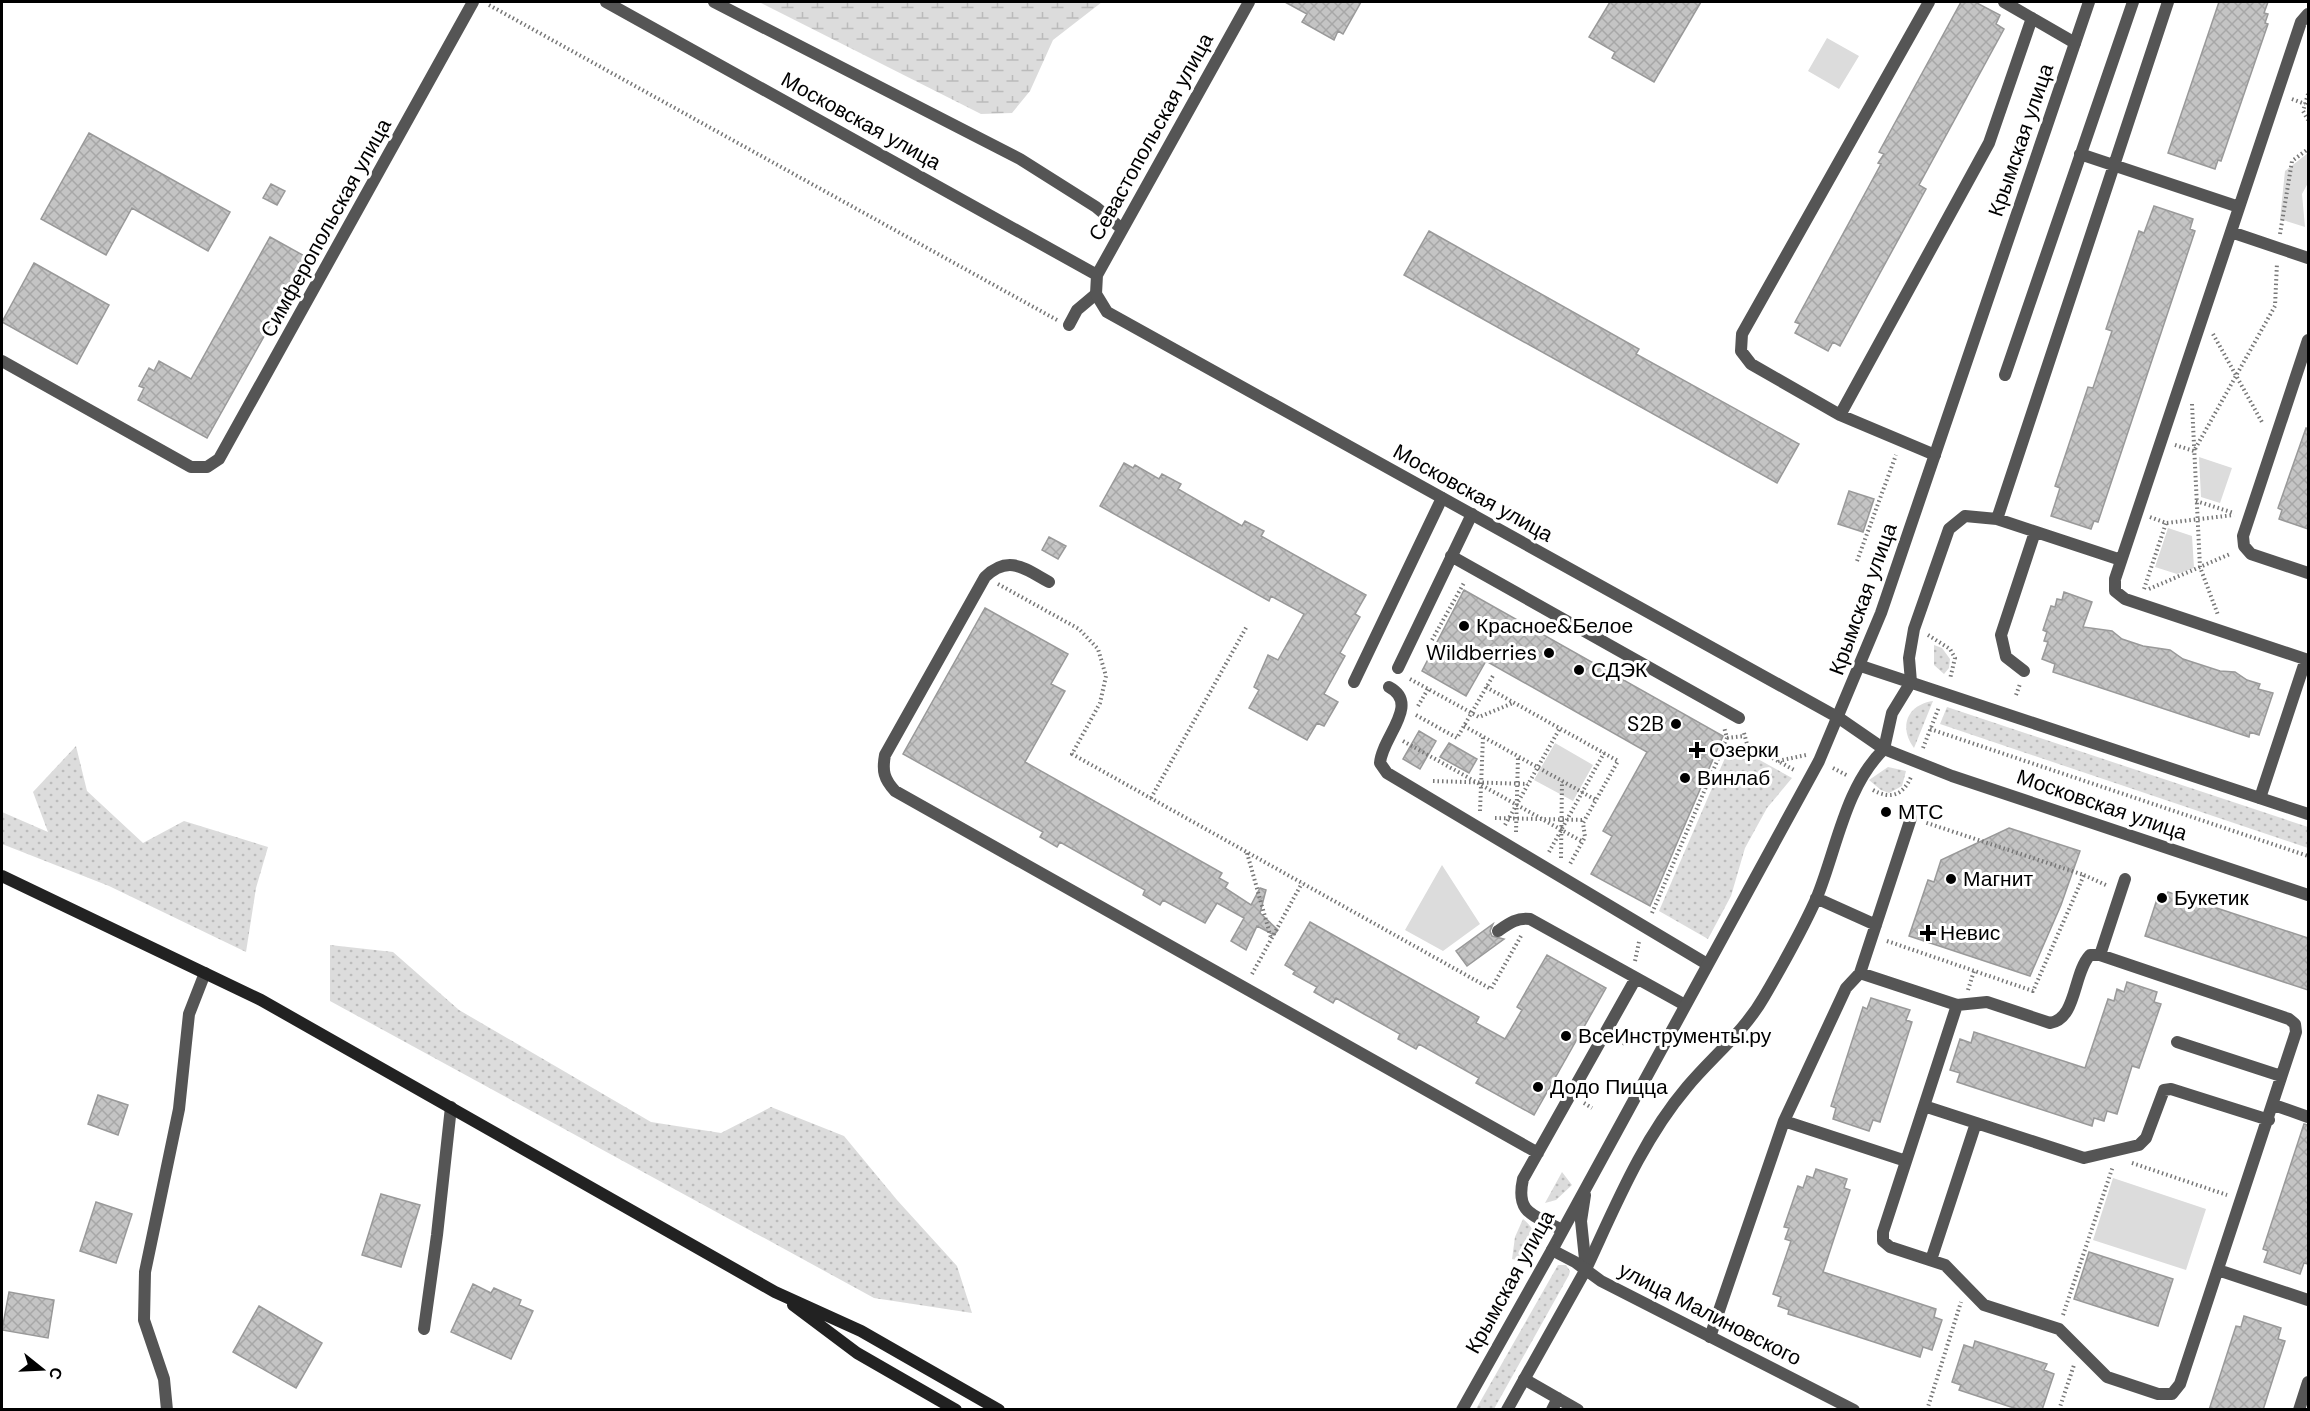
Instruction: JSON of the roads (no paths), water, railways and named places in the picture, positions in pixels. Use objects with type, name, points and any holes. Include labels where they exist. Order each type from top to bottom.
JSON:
[{"type":"main road","points":[[2,876],[261,1000],[775,1292],[861,1331],[999,1410]]},
{"type":"main road","points":[[775,1292],[857,1353],[956,1410]]},
{"type":"street","name":"Симферопольская улица","points":[[2,361],[191,467],[207,467],[219,459],[473,2]]},
{"type":"street","name":"Московская улица","points":[[606,2],[1097,275]]},
{"type":"street","points":[[714,2],[1020,159],[1096,207],[1122,230]]},
{"type":"street","name":"Севастопольская улица","points":[[1096,294],[1097,275],[1249,2]]},
{"type":"street","points":[[1929,2],[1742,334],[1741,351],[1751,364],[1840,414],[1935,455]]},
{"type":"street","points":[[2004,2],[2074,43]]},
{"type":"street","name":"Крымская улица","points":[[1462,1410],[1820,761],[1861,666],[2088,2]]},
{"type":"street","points":[[2005,375],[2133,2]]},
{"type":"street","points":[[1997,519],[2168,2]]},
{"type":"street","points":[[2260,798],[2307,659],[2225,632],[2141,598],[2126,599],[2115,591],[2115,579],[2301,22],[2308,15]]},
{"type":"street","points":[[1840,414],[1989,143],[2032,18]]},
{"type":"street","points":[[2080,154],[2239,207]]},
{"type":"street","points":[[2230,232],[2308,258]]},
{"type":"street","name":"Московская улица","points":[[1096,294],[1107,312],[1839,718],[1884,749],[1952,776],[2308,895]]},
{"type":"street","points":[[1069,325],[1077,310],[1096,294]]},
{"type":"street","points":[[2308,340],[2243,536],[2244,546],[2251,554],[2308,573]]},
{"type":"street","points":[[1354,682],[1442,498]]},
{"type":"street","points":[[1398,668],[1472,514]]},
{"type":"street","points":[[1507,1410],[1586,1269],[1641,1152],[1686,1087],[1735,1037],[1763,999],[1816,898],[1859,782],[1870,763],[1884,749],[1892,713],[1911,682],[1909,658],[1914,629],[1949,529],[1965,516],[1997,519],[2121,560]]},
{"type":"street","points":[[2022,677],[2006,657],[2001,635],[2035,532]]},
{"type":"street","points":[[1451,556],[1739,718]]},
{"type":"street","points":[[1049,582],[1022,567],[1008,564],[995,568],[985,577],[885,755],[882,768],[886,781],[895,791],[1538,1153]]},
{"type":"street","points":[[1861,666],[2308,814]]},
{"type":"street","points":[[1389,687],[1396,691],[1403,701],[1402,712],[1381,750],[1380,763],[1387,773],[1707,964]]},
{"type":"street","points":[[1710,1337],[1784,1121],[1846,988],[1860,973],[1911,818]]},
{"type":"street","points":[[2100,955],[2125,879]]},
{"type":"street","points":[[1816,898],[1874,930]]},
{"type":"street","points":[[1498,931],[1512,922],[1523,918],[1530,919],[1685,1005]]},
{"type":"street","points":[[1860,973],[1957,1005],[1987,1002],[2050,1023],[2059,1021],[2066,1014],[2083,963],[2090,956],[2100,955],[2289,1019],[2295,1024],[2296,1032],[2281,1076],[2274,1106],[2180,1384],[2172,1394],[2158,1394],[2107,1377],[2059,1329],[1984,1305],[1945,1265],[1890,1247],[1883,1241],[1883,1232],[1957,1005]]},
{"type":"street","points":[[167,1410],[164,1379],[144,1320],[145,1272],[179,1109],[189,1014],[205,974]]},
{"type":"street","points":[[1562,1230],[1524,1208],[1519,1197],[1523,1179],[1636,978]]},
{"type":"street","points":[[2177,1042],[2281,1076]]},
{"type":"street","points":[[1924,1106],[2084,1158],[2115,1154],[2139,1145],[2146,1138],[2164,1090],[2171,1089],[2269,1120]]},
{"type":"street","points":[[2274,1106],[2308,1117]]},
{"type":"street","points":[[424,1329],[451,1107]]},
{"type":"street","points":[[1784,1121],[1906,1161]]},
{"type":"street","points":[[1931,1260],[1976,1123]]},
{"type":"street","name":"Крымская улица","points":[[1586,1269],[1581,1221],[1591,1174]]},
{"type":"street","name":"улица Малиновского","points":[[1552,1250],[1586,1269],[1601,1281],[1854,1410]]},
{"type":"street","points":[[2218,1270],[2308,1300]]},
{"type":"street","points":[[1524,1379],[1555,1404],[1578,1410]]},
{"type":"street","points":[[2300,1410],[2308,1382]]},
{"type":"place","name":"Красное&Белое","points":[[1464,626]]},
{"type":"place","name":"Wildberries","points":[[1549,653]]},
{"type":"place","name":"СДЭК","points":[[1579,670]]},
{"type":"place","name":"S2B","points":[[1676,724]]},
{"type":"place","name":"Озерки","points":[[1697,750]]},
{"type":"place","name":"Винлаб","points":[[1685,778]]},
{"type":"place","name":"МТС","points":[[1886,812]]},
{"type":"place","name":"Магнит","points":[[1951,879]]},
{"type":"place","name":"Букетик","points":[[2162,898]]},
{"type":"place","name":"Невис","points":[[1928,933]]},
{"type":"place","name":"ВсеИнструменты.ру","points":[[1566,1036]]},
{"type":"place","name":"Додо Пицца","points":[[1538,1087]]}]
